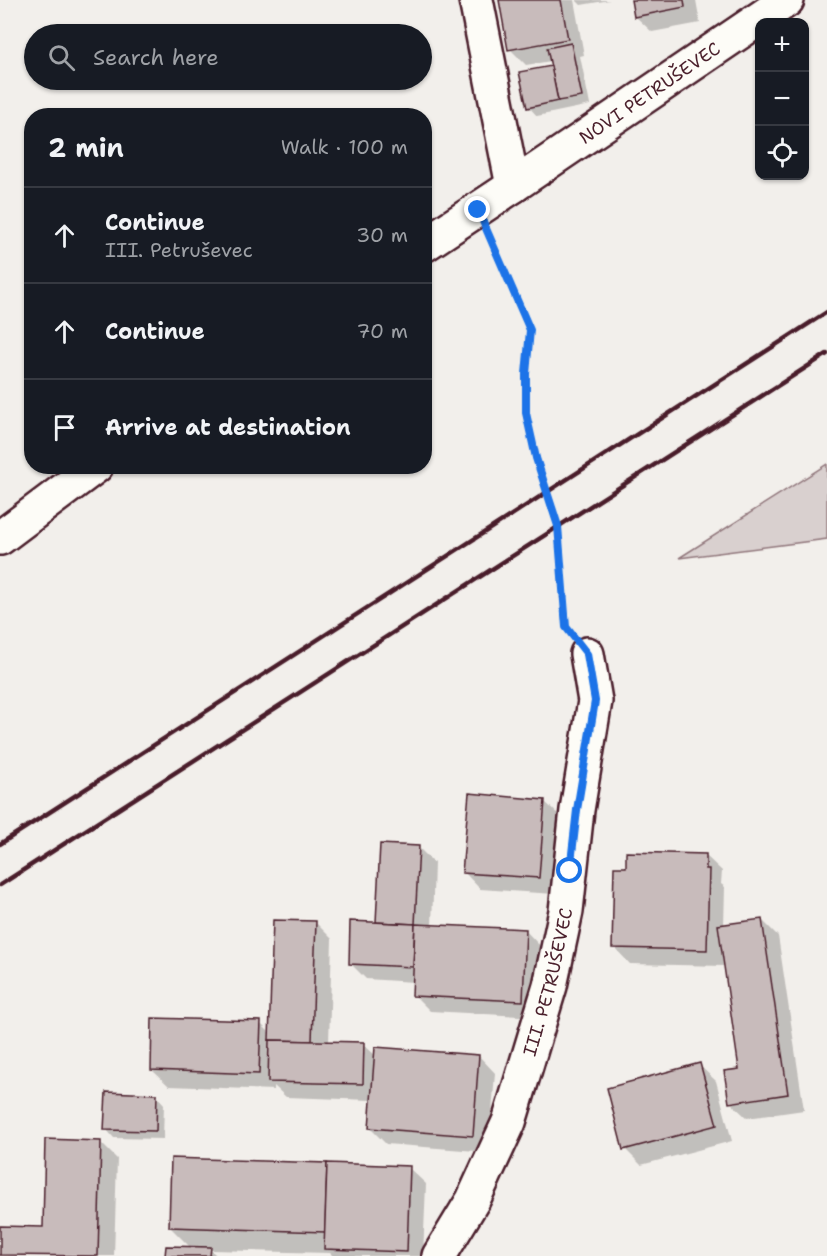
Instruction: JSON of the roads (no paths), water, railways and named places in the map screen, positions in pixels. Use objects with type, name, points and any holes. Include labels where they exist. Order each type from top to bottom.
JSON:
[{"type":"street","points":[[476,0],[513,186]]},
{"type":"street","name":"NOVI PETRUŠEVEC","points":[[432,240],[787,0]]},
{"type":"street","points":[[0,538],[85,474]]},
{"type":"street","name":"III. PETRUŠEVEC","points":[[439,1256],[473,1200],[509,1122],[550,986],[566,911],[577,810],[595,701],[587,654]]},
{"type":"railway","points":[[0,844],[827,312]]},
{"type":"railway","points":[[0,885],[827,354]]}]
